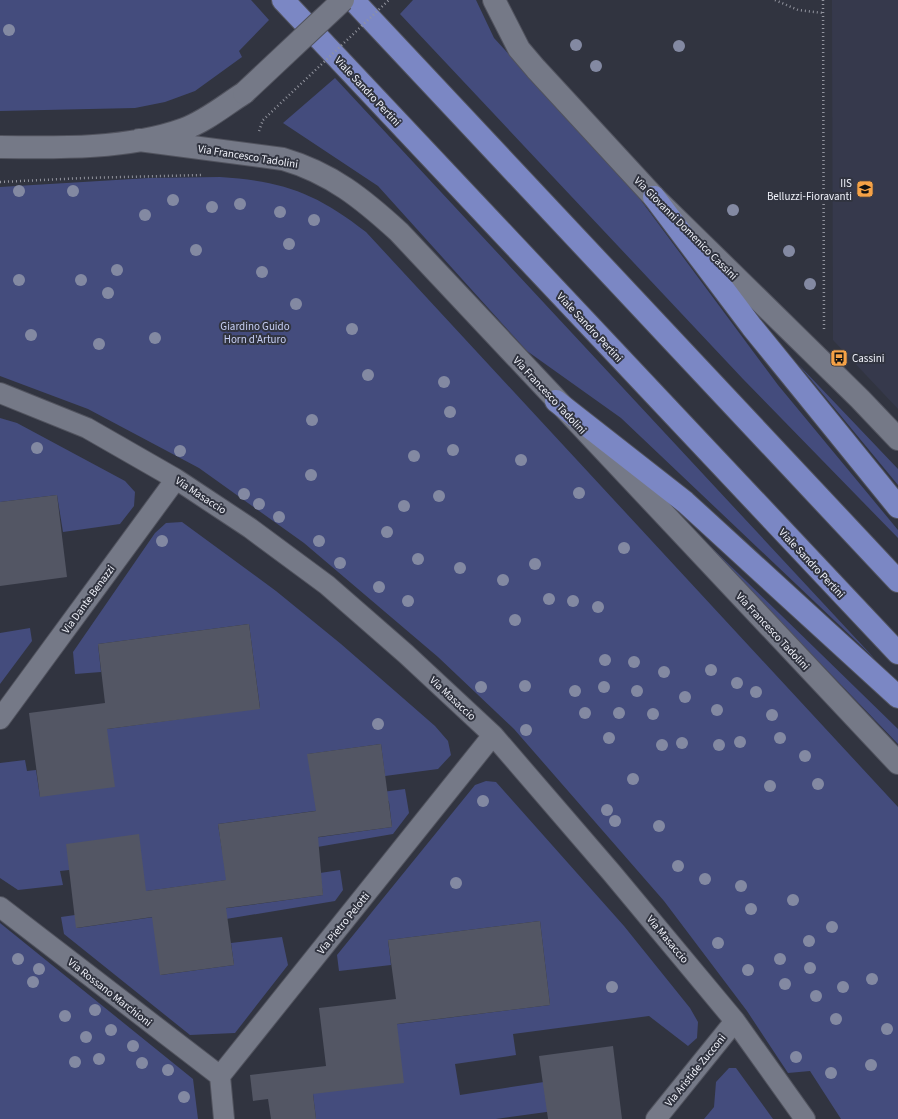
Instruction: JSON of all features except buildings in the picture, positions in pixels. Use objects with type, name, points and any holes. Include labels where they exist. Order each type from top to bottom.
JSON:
[{"type":"highway","name":"Viale Sandro Pertini","points":[[283,0],[898,654]]},
{"type":"highway","points":[[353,0],[898,581]]},
{"type":"highway","points":[[654,197],[752,327],[898,507]]},
{"type":"highway","points":[[556,401],[685,502],[898,697]]},
{"type":"main road","points":[[0,147],[96,145],[139,140],[185,128],[206,118],[244,93],[343,0]]},
{"type":"main road","name":"Via Giovanni Domenico Cassini","points":[[494,0],[519,49],[536,69],[654,197],[898,439]]},
{"type":"main road","name":"Via Francesco Tadolini","points":[[139,140],[283,159],[304,165],[332,178],[367,203],[399,232],[556,401],[898,763]]},
{"type":"street","name":"Via Masaccio","points":[[0,393],[86,428],[176,479],[250,528],[327,585],[406,654],[493,735],[616,878],[735,1021],[805,1119]]},
{"type":"street","name":"Via Dante Benazzi","points":[[0,719],[176,479]]},
{"type":"street","name":"Via Pietro Pelotti","points":[[220,1076],[493,735]]},
{"type":"street","name":"Via Rossano Marchioni","points":[[0,907],[220,1076]]},
{"type":"street","name":"Via Aristide Zucconi","points":[[656,1119],[735,1021]]},
{"type":"street","points":[[220,1076],[224,1119]]},
{"type":"path","points":[[258,138],[263,120],[389,0]]},
{"type":"path","points":[[775,0],[798,10],[823,13]]},
{"type":"path","points":[[823,0],[824,364]]},
{"type":"path","points":[[0,182],[100,177],[206,175]]},
{"type":"shaded area","name":"IIS Belluzzi-Fioravanti","points":[[832,0],[898,0],[898,409],[833,340]]},
{"type":"green space","points":[[0,0],[251,0],[269,20],[239,51],[242,57],[195,91],[165,102],[135,108],[0,111]]},
{"type":"green space","points":[[413,0],[476,0],[494,38],[634,191],[778,385],[898,530],[898,538],[743,379],[400,14]]},
{"type":"green space","points":[[335,78],[875,659],[621,418],[527,351],[378,186],[283,123]]},
{"type":"green space","name":"Giardino Guido Horn d'Arturo","points":[[220,177],[262,182],[298,191],[331,208],[366,232],[898,807],[898,1119],[841,1119],[810,1071],[788,1073],[747,1011],[664,901],[514,729],[438,657],[304,543],[199,468],[88,409],[0,376],[0,187],[149,178]]},
{"type":"green space","points":[[798,364],[898,469],[898,485]]},
{"type":"green space","points":[[0,418],[17,423],[125,481],[135,492],[134,506],[120,524],[63,532],[57,495],[0,502]]},
{"type":"green space","points":[[672,509],[898,729],[898,744]]},
{"type":"green space","points":[[182,522],[276,591],[341,644],[435,726],[448,741],[451,755],[438,769],[385,776],[381,744],[308,754],[329,809],[218,824],[222,850],[244,847],[249,877],[132,893],[69,870],[60,871],[63,885],[18,890],[0,878],[0,763],[25,760],[27,771],[36,770],[40,797],[93,731],[260,708],[249,624],[98,644],[101,672],[75,674],[73,652],[155,533],[166,523]]},
{"type":"green space","points":[[30,628],[32,641],[0,684],[0,633]]},
{"type":"green space","points":[[486,781],[496,782],[624,926],[690,1008],[698,1022],[697,1038],[688,1046],[649,1016],[513,1034],[516,1055],[455,1064],[460,1095],[557,1080],[561,1110],[496,1119],[316,1119],[313,1094],[383,1026],[550,1005],[540,921],[388,940],[391,965],[339,971],[337,955],[475,785]]},
{"type":"green space","points":[[405,789],[409,813],[393,834],[294,851],[292,841],[392,827],[389,802],[382,792]]},
{"type":"green space","points":[[340,870],[343,890],[335,901],[214,921],[213,910],[323,895],[320,873]]},
{"type":"green space","points":[[75,915],[77,928],[168,915],[161,975],[234,965],[231,943],[282,937],[288,965],[235,1033],[190,1035],[64,934],[61,917]]},
{"type":"green space","points":[[0,923],[193,1079],[198,1119],[0,1119]]},
{"type":"green space","points":[[729,1068],[736,1068],[773,1119],[704,1119],[714,1107],[716,1082]]},
{"type":"place","name":"IIS Belluzzi-Fioravanti","points":[[865,189]]},
{"type":"place","name":"Cassini","points":[[839,358]]}]
